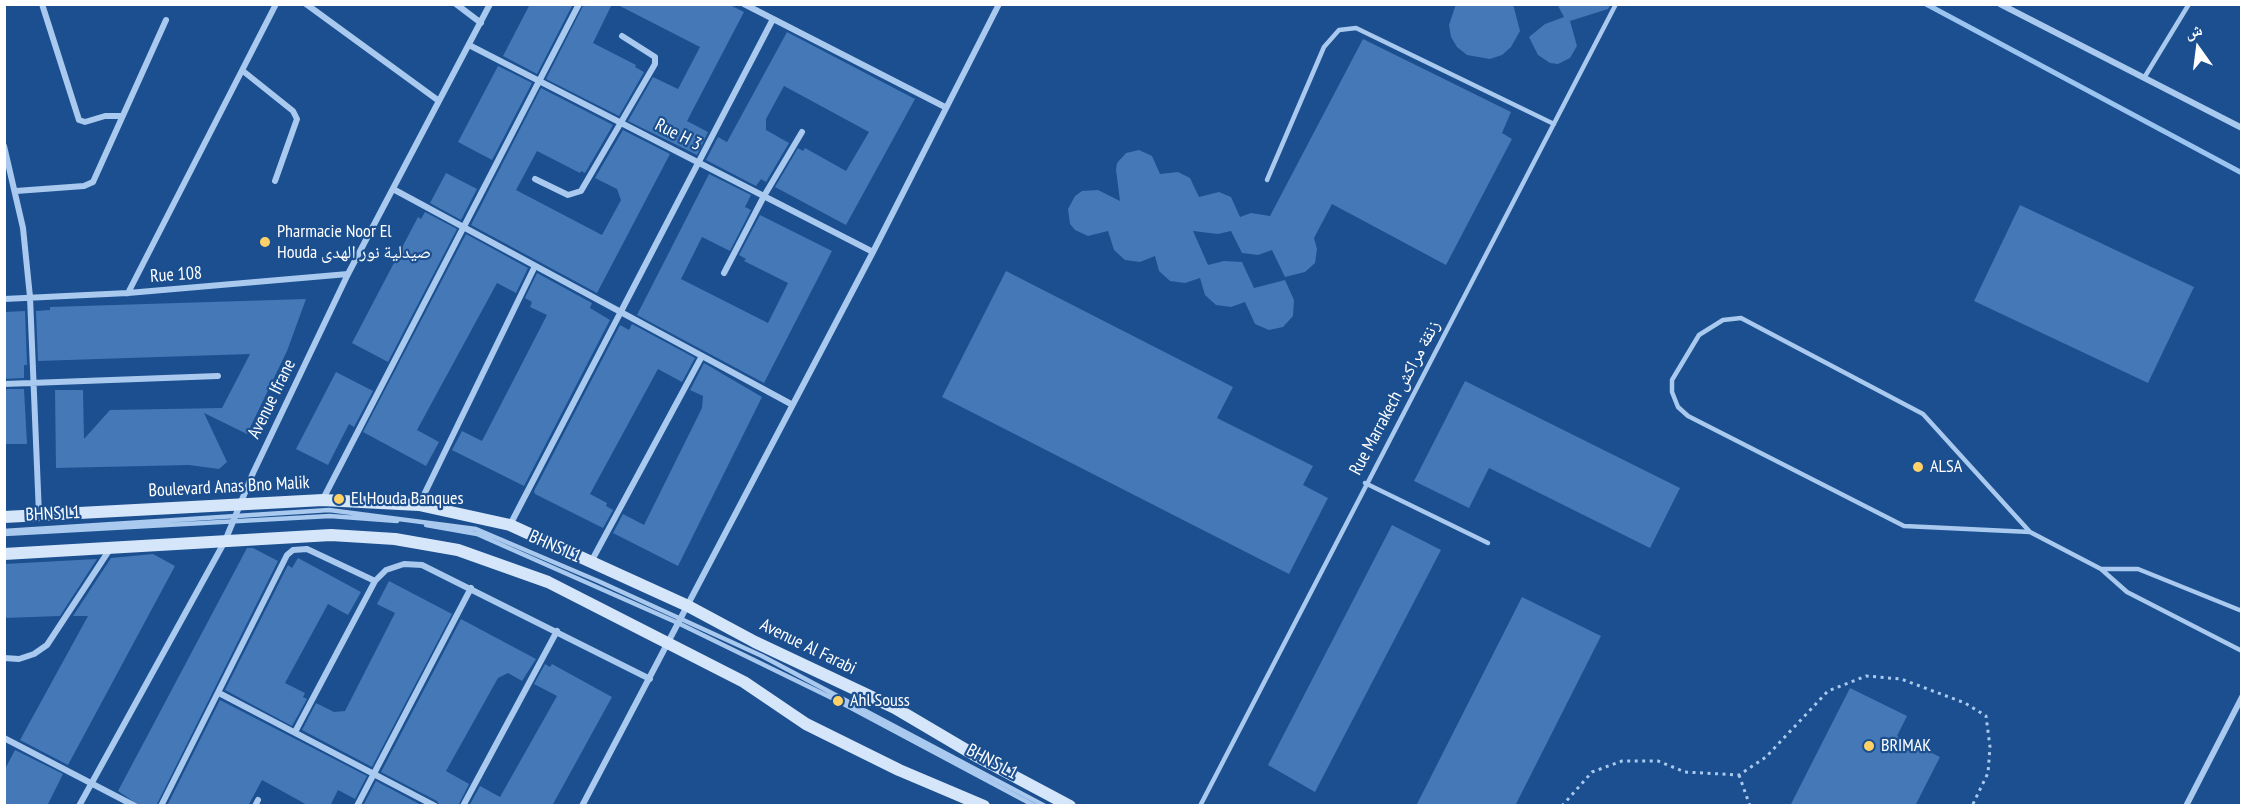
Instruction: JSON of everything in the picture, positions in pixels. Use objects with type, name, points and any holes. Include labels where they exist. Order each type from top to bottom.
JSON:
[{"type":"street","points":[[42,4],[79,120],[85,122],[105,116],[121,116]]},
{"type":"street","points":[[128,293],[276,4]]},
{"type":"street","points":[[306,4],[439,101]]},
{"type":"street","points":[[456,4],[481,23]]},
{"type":"street","name":"Avenue Ifrane","points":[[79,806],[225,541],[253,473],[348,274],[490,4]]},
{"type":"street","points":[[323,500],[579,4]]},
{"type":"street","points":[[744,4],[945,107]]},
{"type":"street","points":[[582,806],[791,404],[873,252],[999,4]]},
{"type":"street","points":[[2000,4],[2241,128]]},
{"type":"street","points":[[510,525],[773,19]]},
{"type":"street","points":[[16,191],[84,186],[93,182],[166,20]]},
{"type":"street","points":[[535,179],[568,195],[581,191],[655,61],[655,57],[622,36]]},
{"type":"street","name":"Rue H 3","points":[[469,45],[873,252]]},
{"type":"street","points":[[243,71],[293,111],[297,119],[275,182]]},
{"type":"street","points":[[724,273],[764,196],[802,132]]},
{"type":"street","points":[[4,146],[23,228],[30,297],[39,516]]},
{"type":"street","points":[[393,189],[791,404]]},
{"type":"street","points":[[419,506],[535,266]]},
{"type":"street","name":"Rue 108","points":[[4,298],[128,293],[348,274]]},
{"type":"street","points":[[591,562],[702,356]]},
{"type":"street","points":[[4,384],[218,376]]},
{"type":"street","name":"Boulevard Anas Bno Malik","points":[[4,517],[236,515],[323,500],[419,506],[510,525],[688,606]]},
{"type":"street","points":[[4,554],[331,535],[363,536],[458,550],[498,562],[548,582],[744,682],[813,727],[899,770],[984,806]]},
{"type":"street","points":[[4,658],[19,659],[34,654],[47,645],[110,548]]},
{"type":"street","points":[[161,806],[286,555],[293,550],[307,549],[375,581]]},
{"type":"street","points":[[295,732],[375,581],[386,570],[404,564],[422,565],[650,679]]},
{"type":"street","points":[[357,806],[471,588]]},
{"type":"street","name":"Avenue Al Farabi","points":[[688,606],[755,642],[903,712],[978,757],[1070,806]]},
{"type":"street","points":[[463,806],[557,631]]},
{"type":"street","points":[[219,693],[435,806]]},
{"type":"street","points":[[2186,806],[2241,697]]},
{"type":"street","points":[[5,740],[135,806]]},
{"type":"lane","name":"Rue Marrakech زنقة مراكش","points":[[1200,806],[1365,483],[1616,4]]},
{"type":"lane","points":[[2144,78],[2188,4]]},
{"type":"lane","points":[[1267,180],[1324,47],[1339,30],[1356,28],[1554,124]]},
{"type":"lane","points":[[2030,532],[1904,526],[1688,416],[1678,407],[1672,392],[1672,380],[1699,335],[1723,320],[1741,318],[1923,414],[2030,532],[2101,569],[2127,592],[2241,651]]},
{"type":"lane","points":[[1365,483],[1488,543]]},
{"type":"lane","name":"BHNS L1","points":[[4,532],[236,515],[330,516],[401,521],[477,534],[762,656],[1046,806]]},
{"type":"lane","points":[[2101,569],[2138,569],[2241,611]]},
{"type":"lane","name":"BHNS L1","points":[[680,621],[838,701],[1035,806]]},
{"type":"path","points":[[1562,806],[1592,772],[1622,761],[1658,761],[1685,772],[1739,776],[1766,756],[1828,691],[1866,676],[1901,679],[1965,703],[1986,716],[1990,747],[1988,773],[1972,806]]},
{"type":"path","points":[[1739,776],[1750,806]]},
{"type":"building","points":[[530,4],[573,4],[537,74],[503,56]]},
{"type":"building","points":[[584,4],[612,4],[593,43],[636,65],[635,67],[644,72],[619,116],[546,79]]},
{"type":"building","points":[[616,4],[728,4],[744,12],[687,121],[708,132],[697,155],[628,121],[653,77],[678,89],[700,47]]},
{"type":"building","points":[[1456,4],[1513,4],[1520,31],[1511,47],[1502,55],[1490,59],[1467,55],[1457,47],[1451,37],[1449,25]]},
{"type":"building","points":[[1557,4],[1611,4],[1608,9],[1570,21],[1577,46],[1570,58],[1558,64],[1550,63],[1538,55],[1529,37],[1545,24],[1564,17]]},
{"type":"building","points":[[787,32],[915,99],[846,225],[775,187],[798,148],[803,151],[805,148],[846,171],[869,132],[784,86],[766,119],[766,130],[789,143],[766,182],[761,179],[756,186],[706,160],[718,137],[727,142]]},
{"type":"building","points":[[1363,39],[1511,112],[1502,133],[1512,139],[1446,265],[1332,204],[1314,238],[1317,249],[1315,263],[1305,272],[1285,277],[1272,250],[1258,255],[1242,253],[1231,231],[1218,234],[1193,231],[1208,265],[1224,261],[1242,262],[1254,288],[1285,280],[1294,300],[1293,316],[1283,327],[1269,330],[1255,324],[1245,302],[1231,307],[1216,305],[1205,295],[1200,278],[1185,283],[1170,281],[1159,271],[1155,256],[1140,262],[1125,260],[1114,250],[1108,231],[1088,236],[1075,230],[1070,224],[1068,209],[1075,196],[1082,191],[1098,190],[1120,201],[1117,163],[1126,153],[1139,150],[1152,156],[1160,174],[1178,172],[1190,178],[1199,197],[1219,192],[1231,197],[1240,217],[1251,213],[1270,216]]},
{"type":"building","points":[[498,66],[532,83],[492,160],[458,142]]},
{"type":"building","points":[[541,88],[613,125],[585,173],[581,171],[580,173],[537,151],[516,190],[602,235],[621,200],[617,189],[595,178],[623,130],[670,154],[597,293],[471,225]]},
{"type":"building","points":[[446,173],[477,189],[461,220],[430,203]]},
{"type":"building","points":[[709,174],[751,195],[745,207],[751,210],[730,251],[702,237],[681,279],[768,323],[788,283],[744,261],[746,259],[739,255],[760,215],[832,251],[764,383],[637,315]]},
{"type":"building","points":[[2020,205],[2194,287],[2148,383],[1974,301]]},
{"type":"building","points":[[425,212],[457,229],[388,362],[352,343],[418,217],[421,219]]},
{"type":"building","points":[[466,234],[528,268],[516,293],[497,283],[417,430],[439,442],[426,466],[363,432]]},
{"type":"building","points":[[1006,271],[1233,387],[1217,418],[1313,466],[1303,485],[1328,498],[1289,574],[942,397]]},
{"type":"building","points":[[537,273],[592,303],[590,308],[610,320],[524,486],[452,450],[462,431],[482,441],[547,315],[530,307],[532,302],[525,298]]},
{"type":"building","points":[[306,299],[287,351],[247,434],[204,413],[227,462],[219,469],[189,465],[56,468],[55,390],[83,390],[84,439],[110,410],[222,408],[250,354],[38,361],[36,311],[50,310],[50,307]]},
{"type":"building","points":[[25,311],[27,365],[24,365],[24,378],[4,379],[4,312]]},
{"type":"building","points":[[632,324],[695,358],[682,382],[658,369],[590,494],[607,503],[606,506],[613,510],[603,528],[535,494],[534,491],[620,325],[629,330]]},
{"type":"building","points":[[704,363],[762,397],[678,566],[613,533],[623,514],[644,525],[702,408],[703,396],[690,390]]},
{"type":"building","points":[[336,372],[373,391],[354,427],[349,424],[328,465],[296,449]]},
{"type":"building","points":[[1465,381],[1680,488],[1650,548],[1489,468],[1469,508],[1414,481]]},
{"type":"building","points":[[4,389],[24,389],[27,444],[4,444]]},
{"type":"building","points":[[1392,525],[1441,550],[1315,792],[1268,765]]},
{"type":"building","points":[[247,548],[253,548],[278,561],[156,806],[140,806],[118,791]]},
{"type":"building","points":[[153,554],[175,566],[68,765],[20,740],[88,616],[73,616],[111,558]]},
{"type":"building","points":[[298,558],[361,592],[348,615],[328,604],[285,683],[305,693],[303,697],[307,699],[292,726],[225,690],[288,565],[292,568]]},
{"type":"building","points":[[97,559],[60,616],[4,618],[4,564]]},
{"type":"building","points":[[389,581],[452,614],[372,767],[302,730],[316,703],[334,712],[345,711],[395,613],[377,604]]},
{"type":"building","points":[[1522,597],[1601,636],[1515,806],[1416,806]]},
{"type":"building","points":[[461,619],[536,659],[522,681],[508,673],[498,678],[446,771],[469,784],[458,806],[440,806],[437,801],[381,772]]},
{"type":"building","points":[[545,664],[550,667],[552,664],[612,697],[552,806],[469,806],[480,786],[500,797],[557,696],[534,684]]},
{"type":"building","name":"BRIMAK","points":[[1850,688],[1907,716],[1897,736],[1940,757],[1915,806],[1790,806]]},
{"type":"building","points":[[220,700],[367,776],[355,799],[338,790],[330,806],[309,806],[262,780],[248,806],[167,806]]},
{"type":"building","points":[[15,750],[63,774],[47,806],[4,806],[4,771]]},
{"type":"building","points":[[376,781],[423,806],[367,806],[364,804]]},
{"type":"waterway","points":[[1926,4],[2242,173]]},
{"type":"place","name":"Pharmacie Noor El Houda صيدلية نور الهدى","points":[[265,242]]},
{"type":"place","name":"ALSA","points":[[1918,467]]},
{"type":"place","name":"El Houda Banques","points":[[339,499]]},
{"type":"place","name":"Ahl Souss","points":[[838,701]]},
{"type":"place","name":"BRIMAK","points":[[1869,746]]}]
